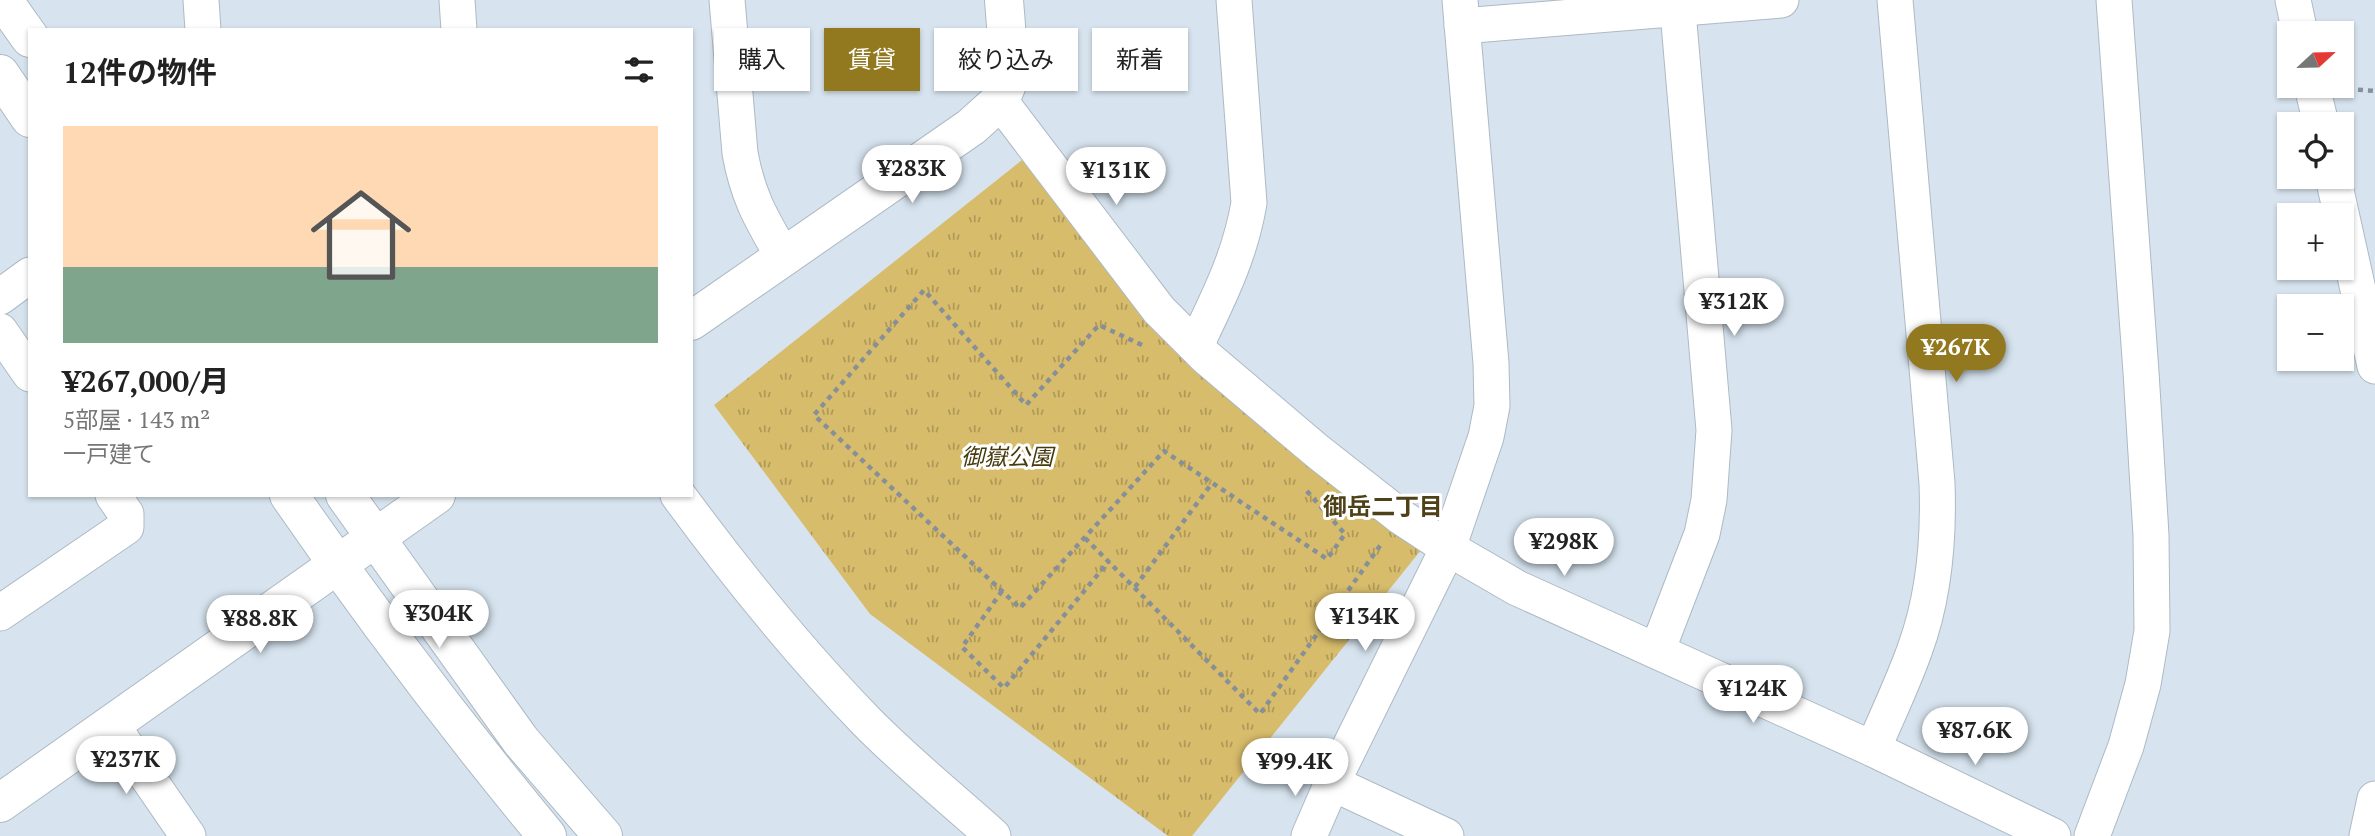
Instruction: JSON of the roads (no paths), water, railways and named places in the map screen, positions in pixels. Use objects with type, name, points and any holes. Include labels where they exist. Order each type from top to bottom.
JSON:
[{"type":"street","points":[[3,0],[28,35]]},
{"type":"street","points":[[201,0],[203,28]]},
{"type":"street","points":[[457,0],[459,28]]},
{"type":"street","points":[[727,0],[740,153],[745,177],[753,204],[785,258]]},
{"type":"street","points":[[693,320],[971,127],[1000,101],[1010,77],[1004,0]]},
{"type":"street","points":[[1196,345],[1233,267],[1244,232],[1248,202],[1234,0]]},
{"type":"street","points":[[1309,836],[1332,783],[1448,548],[1486,437],[1492,406],[1492,363],[1461,13],[1781,0]]},
{"type":"street","points":[[1873,749],[1916,648],[1933,573],[1938,523],[1937,483],[1895,0]]},
{"type":"street","points":[[2092,836],[2133,721],[2143,684],[2152,631],[2151,535],[2114,0]]},
{"type":"street","points":[[2293,0],[2298,21]]},
{"type":"street","points":[[1657,650],[1702,534],[1709,500],[1714,430],[1677,5]]},
{"type":"street","points":[[0,74],[28,115]]},
{"type":"street","points":[[1000,101],[1159,310],[1206,357],[1317,451],[1401,517],[1517,588],[1873,749],[2053,836]]},
{"type":"street","points":[[2336,189],[2375,366]]},
{"type":"street","points":[[0,298],[28,277]]},
{"type":"street","points":[[0,331],[28,371]]},
{"type":"street","points":[[0,613],[126,527],[126,514],[114,497]]},
{"type":"street","points":[[290,497],[472,746],[547,836]]},
{"type":"street","points":[[346,497],[521,741],[603,836]]},
{"type":"street","points":[[0,803],[433,497]]},
{"type":"street","points":[[679,497],[775,621],[858,712],[993,836]]},
{"type":"street","points":[[111,724],[188,836]]},
{"type":"street","points":[[1332,783],[1446,836]]},
{"type":"street","points":[[2367,836],[2375,799]]},
{"type":"district","name":"御岳二丁目","points":[[1383,507]]},
{"type":"park label","name":"御嶽公園","points":[[1007,457]]}]
